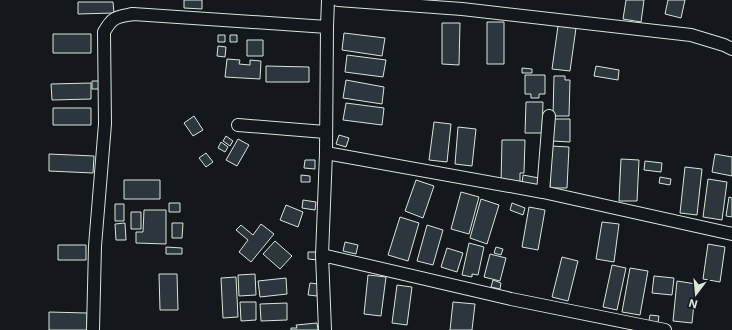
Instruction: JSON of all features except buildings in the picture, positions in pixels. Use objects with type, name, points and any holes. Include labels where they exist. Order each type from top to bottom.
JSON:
[{"type":"street","points":[[325,330],[322,255],[326,153],[325,132],[328,0]]},
{"type":"street","points":[[338,0],[462,10],[683,34],[724,45],[732,49]]},
{"type":"street","points":[[93,330],[95,246],[104,124],[104,32],[112,20],[117,17],[133,14],[327,27]]},
{"type":"street","points":[[543,192],[549,116]]},
{"type":"street","points":[[238,125],[325,132]]},
{"type":"street","points":[[326,153],[543,192],[732,234]]},
{"type":"street","points":[[322,255],[511,299],[665,330]]}]
